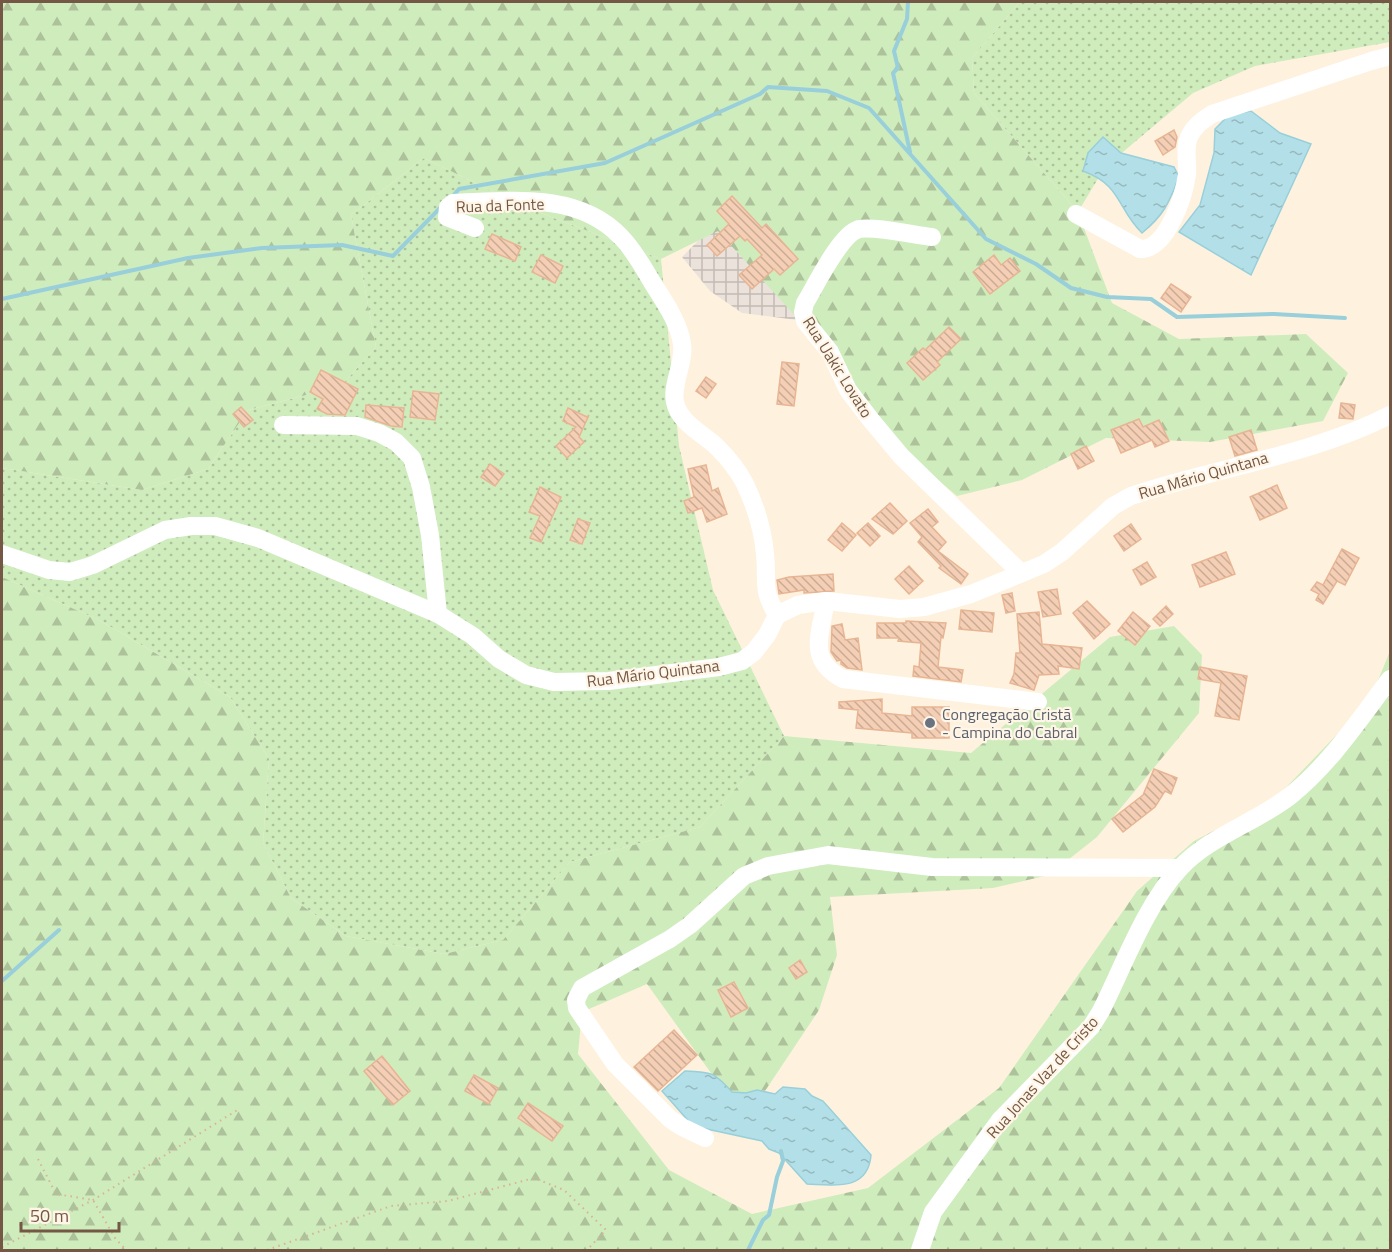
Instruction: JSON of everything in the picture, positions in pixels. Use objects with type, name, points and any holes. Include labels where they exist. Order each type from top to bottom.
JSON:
[{"type":"street","points":[[1076,214],[1140,249],[1153,246],[1171,223],[1182,197],[1187,173],[1187,144],[1198,123],[1212,114],[1390,56]]},
{"type":"street","name":"Rua da Fonte","points":[[475,228],[447,217],[448,207],[453,203],[511,201],[554,203],[576,209],[601,220],[620,236],[634,253],[666,305],[682,344],[681,365],[674,399],[677,410],[685,420],[717,446],[746,486],[762,536],[765,554],[765,588],[768,600],[777,615]]},
{"type":"street","name":"Rua Uakic Lovato","points":[[932,237],[871,229],[858,230],[849,234],[805,303],[803,312],[806,321],[830,352],[848,390],[901,456],[1021,573]]},
{"type":"street","name":"Rua Mário Quintana","points":[[2,554],[50,570],[70,572],[93,565],[165,530],[191,526],[215,526],[258,538],[438,614],[473,636],[499,658],[526,675],[554,682],[609,681],[719,667],[742,661],[754,652],[777,615],[798,605],[825,601],[900,609],[924,607],[971,594],[1044,564],[1062,552],[1113,506],[1131,496],[1301,448],[1367,427],[1390,415]]},
{"type":"street","points":[[283,425],[357,426],[379,433],[396,442],[412,458],[421,487],[430,535],[438,614]]},
{"type":"street","points":[[825,601],[818,647],[822,662],[830,672],[843,679],[1038,702]]},
{"type":"street","name":"Rua Jonas Vaz de Cristo","points":[[920,1251],[933,1212],[1000,1120],[1091,1027],[1159,896],[1179,868],[1200,850],[1287,798],[1310,779],[1337,749],[1390,680]]},
{"type":"street","points":[[705,1138],[669,1119],[615,1064],[577,1008],[576,1000],[582,988],[670,939],[690,925],[744,876],[768,866],[828,855],[932,867],[1179,868]]},
{"type":"path","points":[[2,1247],[93,1200],[239,1109]]},
{"type":"path","points":[[38,1159],[56,1194],[93,1200]]},
{"type":"path","points":[[267,1251],[391,1206],[448,1201],[534,1178],[564,1190],[606,1230],[587,1251]]},
{"type":"path","points":[[93,1200],[115,1238],[126,1251]]},
{"type":"shaded area","points":[[806,132],[805,321],[742,313],[710,291],[682,257]]},
{"type":"green space","points":[[2,2],[1020,2],[972,58],[974,93],[1078,212],[1112,303],[1179,339],[1306,334],[1348,373],[1323,421],[1210,442],[1106,438],[1022,480],[957,496],[895,444],[835,360],[718,231],[661,259],[520,205],[424,158],[351,215],[376,347],[341,386],[248,410],[208,469],[142,490],[2,468]]},
{"type":"green space","points":[[1020,2],[1390,2],[1390,42],[1255,66],[1193,93],[1105,167],[1078,212],[974,93],[972,58]]},
{"type":"green space","points":[[424,158],[520,205],[661,259],[679,446],[713,590],[784,736],[700,827],[570,862],[503,940],[444,954],[346,936],[291,898],[263,843],[269,759],[230,697],[99,620],[2,577],[2,468],[142,490],[208,469],[248,410],[341,386],[376,347],[351,215]]},
{"type":"green space","points":[[2,577],[99,620],[230,697],[269,759],[263,843],[291,898],[346,936],[444,954],[503,940],[570,862],[700,827],[784,736],[971,753],[1110,637],[1174,626],[1202,655],[1199,713],[1097,837],[1049,875],[993,888],[830,897],[837,955],[819,1010],[763,1094],[734,1105],[647,984],[582,1012],[578,1054],[669,1170],[752,1214],[868,1188],[999,1088],[1137,891],[1194,841],[1274,800],[1370,700],[1390,651],[1390,1250],[2,1250]]},
{"type":"water","points":[[1251,111],[1280,133],[1311,144],[1251,275],[1179,232],[1200,205],[1214,153],[1215,129],[1229,115]]},
{"type":"water","points":[[1103,137],[1121,153],[1174,167],[1179,177],[1165,208],[1142,233],[1112,190],[1096,177],[1083,171],[1088,153]]},
{"type":"water","points":[[685,1071],[712,1074],[732,1092],[746,1093],[757,1090],[775,1094],[783,1087],[805,1089],[812,1096],[823,1101],[871,1155],[868,1167],[856,1181],[848,1184],[807,1184],[779,1153],[769,1149],[762,1141],[693,1126],[662,1091]]},
{"type":"building","points":[[1174,130],[1177,137],[1175,147],[1163,155],[1155,141]]},
{"type":"building","points":[[732,196],[762,228],[766,224],[798,259],[780,275],[774,269],[752,289],[739,275],[762,255],[747,239],[745,241],[740,236],[717,256],[707,245],[729,224],[717,211]]},
{"type":"building","points":[[492,234],[521,247],[515,261],[485,249]]},
{"type":"building","points":[[541,255],[563,266],[555,283],[532,272]]},
{"type":"building","points":[[994,255],[1001,265],[1010,258],[1020,271],[990,294],[973,272]]},
{"type":"building","points":[[1171,284],[1191,297],[1181,312],[1161,298]]},
{"type":"building","points":[[949,327],[961,339],[937,362],[940,365],[923,380],[907,363],[923,348],[925,350]]},
{"type":"building","points":[[782,362],[799,364],[794,406],[777,404]]},
{"type":"building","points":[[321,370],[358,389],[345,415],[327,414],[317,409],[323,399],[310,392]]},
{"type":"building","points":[[706,377],[716,384],[706,398],[696,391]]},
{"type":"building","points":[[413,391],[439,394],[435,420],[410,417]]},
{"type":"building","points":[[1341,403],[1355,405],[1353,419],[1339,418]]},
{"type":"building","points":[[366,405],[404,408],[402,427],[391,426],[365,417]]},
{"type":"building","points":[[241,407],[253,420],[244,427],[233,414]]},
{"type":"building","points":[[568,408],[587,417],[589,415],[579,437],[584,442],[567,458],[556,446],[576,427],[563,421]]},
{"type":"building","points":[[1139,419],[1143,427],[1159,420],[1169,441],[1155,447],[1152,440],[1121,453],[1111,430]]},
{"type":"building","points":[[1251,430],[1257,450],[1235,456],[1229,437]]},
{"type":"building","points":[[1086,446],[1094,461],[1078,469],[1071,454]]},
{"type":"building","points":[[490,464],[504,474],[495,486],[481,477]]},
{"type":"building","points":[[706,465],[712,491],[718,488],[727,514],[707,522],[702,508],[688,513],[684,501],[694,497],[688,469]]},
{"type":"building","points":[[1277,485],[1287,508],[1260,520],[1250,497]]},
{"type":"building","points":[[540,487],[561,497],[541,542],[530,538],[540,516],[529,512]]},
{"type":"building","points":[[890,503],[907,521],[893,534],[872,519]]},
{"type":"building","points":[[928,509],[938,522],[932,527],[946,542],[938,551],[968,574],[961,584],[939,568],[941,566],[918,542],[922,537],[910,523]]},
{"type":"building","points":[[578,519],[590,523],[582,544],[570,540]]},
{"type":"building","points":[[842,523],[856,535],[842,551],[828,540]]},
{"type":"building","points":[[868,523],[880,536],[870,546],[857,533]]},
{"type":"building","points":[[1131,524],[1141,539],[1124,551],[1114,536]]},
{"type":"building","points":[[1342,549],[1359,558],[1345,585],[1337,581],[1323,604],[1316,600],[1319,594],[1311,590],[1317,582],[1323,585]]},
{"type":"building","points":[[1226,552],[1235,574],[1200,587],[1192,565]]},
{"type":"building","points":[[1147,562],[1156,577],[1141,585],[1133,570]]},
{"type":"building","points":[[909,566],[923,581],[909,594],[895,579]]},
{"type":"building","points":[[833,574],[834,591],[804,593],[804,590],[779,594],[777,580]]},
{"type":"building","points":[[1057,589],[1061,614],[1043,617],[1038,592]]},
{"type":"building","points":[[1012,593],[1015,611],[1006,613],[1002,595]]},
{"type":"building","points":[[1087,601],[1110,624],[1094,639],[1073,613]]},
{"type":"building","points":[[1166,606],[1173,614],[1160,626],[1153,619]]},
{"type":"building","points":[[961,610],[994,613],[992,632],[959,629]]},
{"type":"building","points":[[1039,612],[1042,644],[1082,648],[1079,669],[1058,666],[1059,674],[1039,675],[1034,690],[1010,683],[1014,674],[1016,653],[1020,653],[1017,614]]},
{"type":"building","points":[[1133,612],[1150,626],[1135,645],[1118,631]]},
{"type":"building","points":[[906,621],[946,623],[943,638],[941,637],[938,667],[963,670],[961,682],[913,676],[914,666],[919,667],[921,643],[898,641],[899,638],[877,638],[877,623],[906,623]]},
{"type":"building","points":[[842,624],[845,640],[858,638],[862,670],[847,668],[841,664],[841,660],[837,661],[831,652],[832,626]]},
{"type":"building","points":[[1200,667],[1247,676],[1239,720],[1215,716],[1221,683],[1198,679]]},
{"type":"building","points":[[882,699],[882,713],[912,716],[912,707],[949,707],[949,738],[912,738],[912,733],[856,728],[858,710],[839,708],[839,702]]},
{"type":"building","points":[[1154,769],[1177,778],[1171,794],[1165,791],[1155,807],[1123,832],[1112,819],[1143,795]]},
{"type":"building","points":[[800,960],[807,972],[796,979],[789,968]]},
{"type":"building","points":[[734,982],[748,1008],[731,1017],[718,990]]},
{"type":"building","points":[[674,1030],[697,1055],[658,1091],[634,1067]]},
{"type":"building","points":[[382,1056],[410,1091],[393,1105],[364,1071]]},
{"type":"building","points":[[474,1075],[498,1088],[489,1104],[465,1091]]},
{"type":"building","points":[[528,1103],[563,1126],[552,1141],[518,1118]]},
{"type":"waterway","points":[[908,2],[907,19],[894,51],[898,68],[893,73],[910,152]]},
{"type":"waterway","points":[[452,197],[459,189],[605,163],[760,94],[768,87],[827,91],[869,108],[986,239],[1036,264],[1071,288],[1107,297],[1151,299],[1177,317],[1274,314],[1345,318]]},
{"type":"waterway","points":[[2,299],[188,258],[262,248],[342,245],[393,256],[442,206]]},
{"type":"waterway","points":[[2,981],[59,930]]},
{"type":"waterway","points":[[748,1250],[763,1220],[769,1215],[783,1161],[781,1151]]},
{"type":"place","name":"Congregação Cristã - Campina do Cabral","points":[[930,723]]}]
